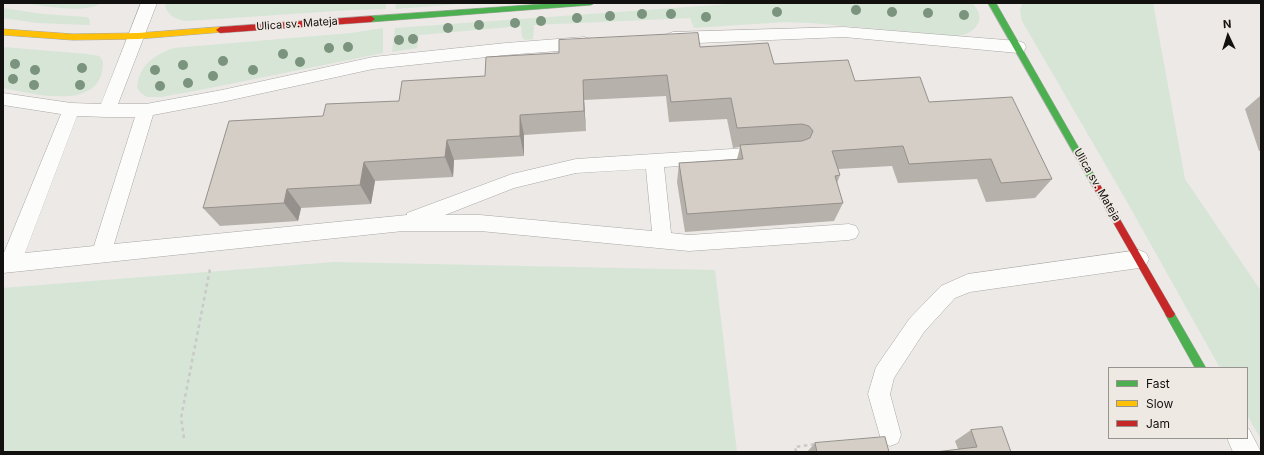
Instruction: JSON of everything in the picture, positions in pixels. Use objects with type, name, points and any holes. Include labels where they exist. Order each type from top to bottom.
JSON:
[{"type":"street","name":"Ulica sv. Mateja","points":[[3,32],[73,37],[138,36],[591,3]]},
{"type":"street","name":"Ulica sv. Mateja","points":[[992,3],[1200,367]]},
{"type":"street","points":[[1241,439],[1248,452]]},
{"type":"lane","points":[[107,111],[138,36],[149,3]]},
{"type":"lane","points":[[659,39],[844,32],[1018,47]]},
{"type":"lane","points":[[3,99],[71,109],[107,111],[146,110],[386,61],[596,42]]},
{"type":"lane","points":[[71,109],[7,264],[403,223],[480,223],[689,243],[849,232]]},
{"type":"lane","points":[[101,255],[146,110]]},
{"type":"lane","points":[[403,223],[512,181],[576,166],[780,153]]},
{"type":"lane","points":[[654,161],[662,240]]},
{"type":"lane","points":[[890,435],[879,394],[884,374],[917,325],[948,292],[968,283],[1139,259]]},
{"type":"path","points":[[184,438],[181,418],[210,266]]},
{"type":"path","points":[[796,452],[795,447],[819,444]]},
{"type":"green space","points":[[23,3],[101,3],[94,7],[74,9]]},
{"type":"green space","points":[[165,3],[386,3],[386,9],[187,21],[172,16],[167,11]]},
{"type":"green space","points":[[396,3],[473,3],[395,9]]},
{"type":"green space","points":[[744,3],[972,3],[978,11],[979,19],[973,30],[960,36],[784,22],[694,28],[690,18],[534,25],[533,39],[525,40],[522,37],[521,26],[419,35],[417,48],[392,52],[395,28]]},
{"type":"green space","points":[[1153,3],[1185,179],[1261,291],[1261,439],[1248,417],[1248,367],[1219,367],[1126,200],[1022,21],[1020,10],[1022,4]]},
{"type":"green space","points":[[3,8],[43,14],[86,17],[89,18],[90,25],[38,23],[3,18]]},
{"type":"green space","points":[[383,28],[383,53],[161,97],[147,97],[137,88],[138,80],[144,67],[160,54],[174,48],[351,33]]},
{"type":"green space","points":[[3,47],[99,56],[103,61],[100,77],[92,88],[80,94],[65,96],[32,94],[3,88]]},
{"type":"green space","points":[[334,262],[715,270],[737,452],[3,452],[3,288]]},
{"type":"building","points":[[698,33],[700,47],[768,43],[774,64],[848,60],[855,81],[920,77],[929,102],[1012,97],[1052,179],[1001,183],[991,159],[909,164],[903,146],[832,151],[840,175],[835,176],[843,203],[687,214],[679,163],[743,159],[740,145],[802,141],[810,138],[813,131],[809,126],[802,124],[737,128],[731,98],[671,102],[667,75],[583,80],[584,111],[520,115],[520,136],[447,140],[445,157],[364,162],[360,185],[287,189],[284,203],[203,208],[229,121],[323,116],[326,104],[399,101],[402,81],[485,76],[486,57],[559,53],[559,40]]},
{"type":"building","points":[[1002,427],[1011,452],[935,452],[977,447],[971,430]]},
{"type":"building","points":[[885,437],[889,452],[817,452],[815,443]]},
{"type":"traffic: fast","points":[[371,19],[591,3]]},
{"type":"traffic: fast","points":[[992,3],[1096,185]]},
{"type":"traffic: fast","points":[[1170,314],[1200,367]]},
{"type":"traffic: slow","points":[[3,32],[73,37],[138,36],[220,30]]},
{"type":"traffic: jam","points":[[220,30],[371,19]]},
{"type":"traffic: jam","points":[[1096,185],[1170,314]]}]
